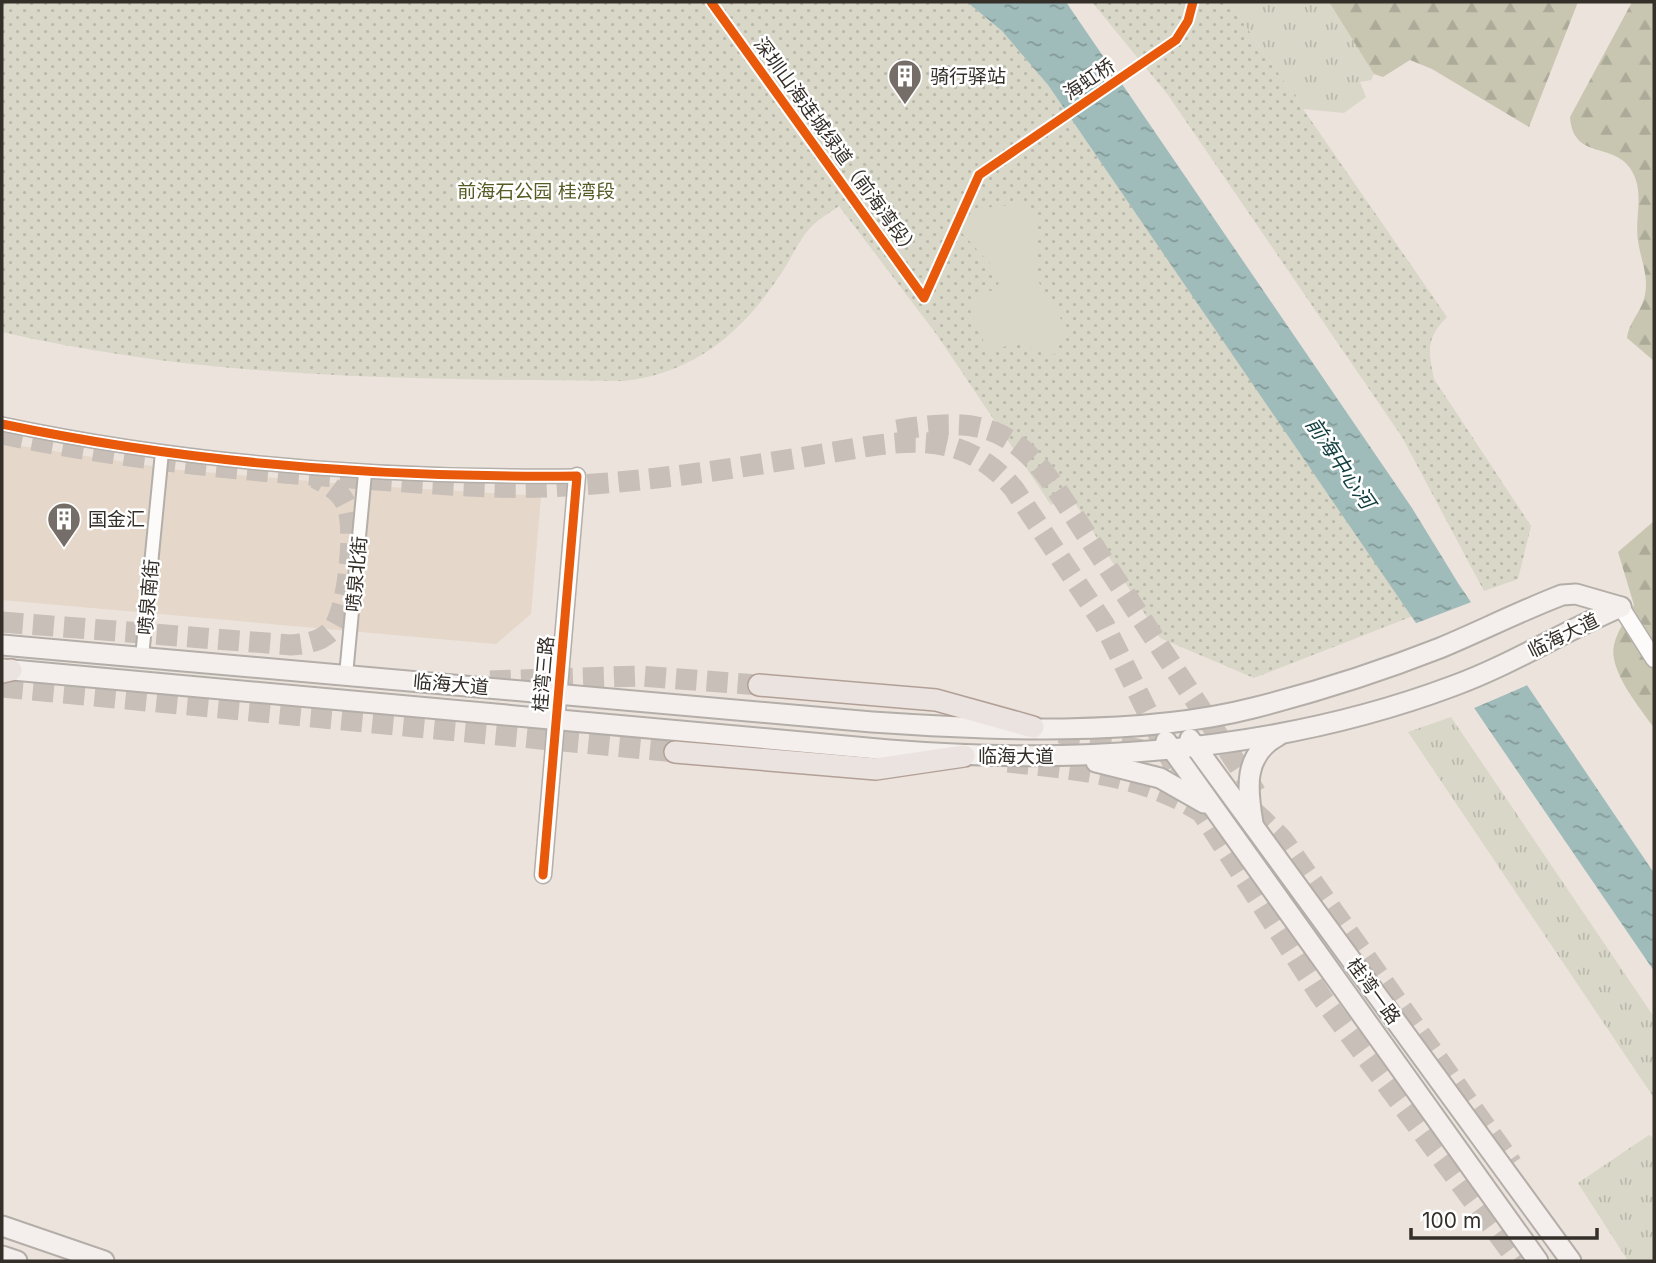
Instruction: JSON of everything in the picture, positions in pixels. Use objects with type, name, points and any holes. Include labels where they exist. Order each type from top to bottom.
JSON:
[{"type":"main road","name":"临海大道","points":[[4,644],[893,723],[1033,727],[1154,723],[1252,709],[1332,685],[1441,647],[1562,595],[1576,594],[1621,607]]},
{"type":"main road","name":"临海大道","points":[[5,670],[964,756],[1064,757],[1195,746],[1285,733],[1341,720],[1457,685],[1621,607]]},
{"type":"main road","points":[[759,685],[936,700],[1033,727]]},
{"type":"main road","name":"桂湾一路","points":[[1178,721],[1571,1261]]},
{"type":"main road","name":"桂湾一路","points":[[1154,723],[1538,1261]]},
{"type":"main road","points":[[1254,827],[1248,787],[1252,762],[1266,742],[1285,733]]},
{"type":"main road","points":[[675,752],[876,769],[964,756]]},
{"type":"main road","points":[[1064,757],[1120,766],[1160,778],[1215,810]]},
{"type":"main road","points":[[2,1226],[104,1261]]},
{"type":"main road","points":[[2,1256],[17,1261]]},
{"type":"street","points":[[2,424],[162,452],[365,473],[577,476]]},
{"type":"street","name":"喷泉南街","points":[[142,657],[162,452]]},
{"type":"street","name":"喷泉北街","points":[[346,675],[365,473]]},
{"type":"street","name":"桂湾三路","points":[[543,875],[577,476]]},
{"type":"street","points":[[1621,607],[1654,659]]},
{"type":"shaded area","points":[[2,443],[170,469],[356,485],[541,496],[531,614],[496,644],[2,600]]},
{"type":"green space","name":"前海石公园 桂湾段","points":[[2,2],[967,2],[1002,31],[1048,85],[1413,616],[1254,678],[1160,638],[1070,495],[1051,505],[937,335],[839,206],[808,230],[765,296],[732,332],[714,347],[673,369],[624,381],[389,377],[234,368],[157,360],[2,332]]},
{"type":"green space","points":[[1092,2],[1229,2],[1447,317],[1435,331],[1430,345],[1434,379],[1531,526],[1518,579],[1484,591],[1402,437],[1168,95]]},
{"type":"green space","points":[[1229,2],[1329,2],[1374,74],[1371,80],[1360,82],[1366,97],[1344,113],[1303,109]]},
{"type":"green space","points":[[1329,2],[1578,2],[1529,127],[1432,69],[1410,60],[1383,77],[1374,74]]},
{"type":"green space","points":[[1632,2],[1654,2],[1654,361],[1627,338],[1646,291],[1637,232],[1639,195],[1635,177],[1622,160],[1594,149],[1578,139],[1570,117]]},
{"type":"green space","points":[[1024,204],[1038,223],[1035,276],[1067,329],[1054,355],[1018,343],[988,351],[968,305],[975,293],[997,290],[1000,275],[962,233],[972,209]]},
{"type":"green space","points":[[1654,521],[1654,728],[1626,688],[1613,655],[1617,635],[1634,605],[1618,552]]},
{"type":"green space","points":[[1451,717],[1654,1017],[1654,1098],[1408,732]]},
{"type":"green space","points":[[1649,1135],[1654,1138],[1654,1261],[1628,1261],[1578,1183]]},
{"type":"water","name":"前海中心河","points":[[967,2],[1066,2],[1412,508],[1458,583],[1654,873],[1654,971],[1048,85],[1002,31]]},
{"type":"pier","points":[[1474,601],[1530,684],[1472,709],[1414,624]]},
{"type":"tunnel","points":[[897,430],[947,425],[988,430],[1005,437],[1038,465],[1256,793]]},
{"type":"tunnel","points":[[2,434],[137,457],[228,468],[499,487],[544,487],[651,479],[905,443],[951,447],[973,455],[994,469],[1014,489],[1104,624],[1182,782],[1320,995],[1518,1261]]},
{"type":"tunnel","points":[[2,622],[291,645],[317,640],[331,631],[342,607],[349,570],[351,532],[350,517],[344,501],[334,489],[315,478]]},
{"type":"tunnel","points":[[490,681],[640,676],[759,685]]},
{"type":"tunnel","points":[[2,687],[675,752]]},
{"type":"tunnel","points":[[1060,733],[1142,750]]},
{"type":"tunnel","points":[[1175,761],[1233,795],[1283,840],[1512,1164]]},
{"type":"tunnel","points":[[1008,762],[1082,771],[1131,782],[1155,789],[1199,811]]},
{"type":"cycle path","name":"海虹桥","points":[[711,2],[924,298],[979,175],[1176,40],[1188,21],[1193,2]]},
{"type":"cycle path","points":[[2,424],[145,449],[288,466],[432,474],[577,476],[543,875]]},
{"type":"place","name":"骑行驿站","points":[[905,106]]},
{"type":"place","name":"国金汇","points":[[64,549]]}]
